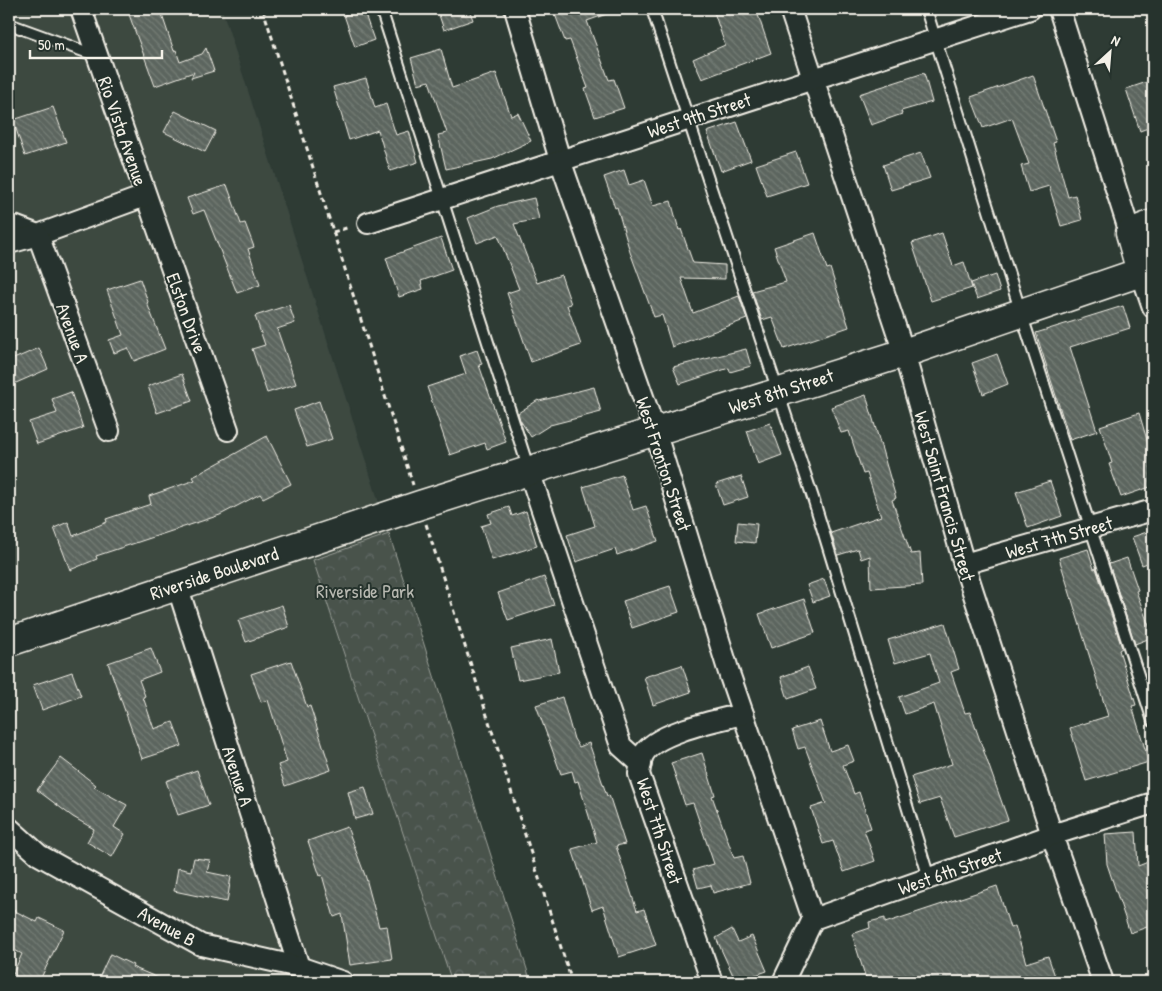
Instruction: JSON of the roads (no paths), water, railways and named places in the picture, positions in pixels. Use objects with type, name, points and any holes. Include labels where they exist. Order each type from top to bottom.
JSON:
[{"type":"street","name":"Rio Vista Avenue","points":[[81,9],[145,196]]},
{"type":"street","name":"West Fronton Street","points":[[515,9],[560,160],[655,431],[743,714],[813,919]]},
{"type":"street","name":"West Saint Francis Street","points":[[790,9],[904,353],[964,564],[1052,835],[1103,982]]},
{"type":"street","name":"West 9th Street","points":[[368,223],[1030,9]]},
{"type":"street","points":[[1059,9],[1142,229],[1141,272],[1153,307]]},
{"type":"street","points":[[9,243],[38,235],[145,196]]},
{"type":"street","name":"Elston Drive","points":[[145,196],[228,430]]},
{"type":"street","points":[[9,224],[38,235]]},
{"type":"street","name":"Avenue A","points":[[38,235],[109,431]]},
{"type":"street","name":"West 8th Street","points":[[420,505],[904,353],[1141,272]]},
{"type":"street","points":[[529,471],[621,746],[641,764]]},
{"type":"street","name":"Riverside Boulevard","points":[[9,642],[420,505]]},
{"type":"street","name":"West 7th Street","points":[[964,564],[1153,510]]},
{"type":"street","name":"Avenue A","points":[[177,585],[299,967]]},
{"type":"street","name":"West 7th Street","points":[[712,982],[639,774],[644,753],[661,739],[698,724],[743,714]]},
{"type":"street","name":"West 6th Street","points":[[813,919],[1052,835],[1153,803]]},
{"type":"street","name":"Avenue B","points":[[9,828],[39,856],[200,945],[299,967],[343,982]]},
{"type":"street","points":[[783,982],[813,919]]},
{"type":"lane","points":[[381,9],[529,471]]},
{"type":"lane","points":[[652,9],[814,501],[929,878]]},
{"type":"lane","points":[[926,9],[1021,313],[1153,721]]},
{"type":"lane","points":[[9,24],[97,56]]},
{"type":"park label","name":"Riverside Park","points":[[365,591]]}]
